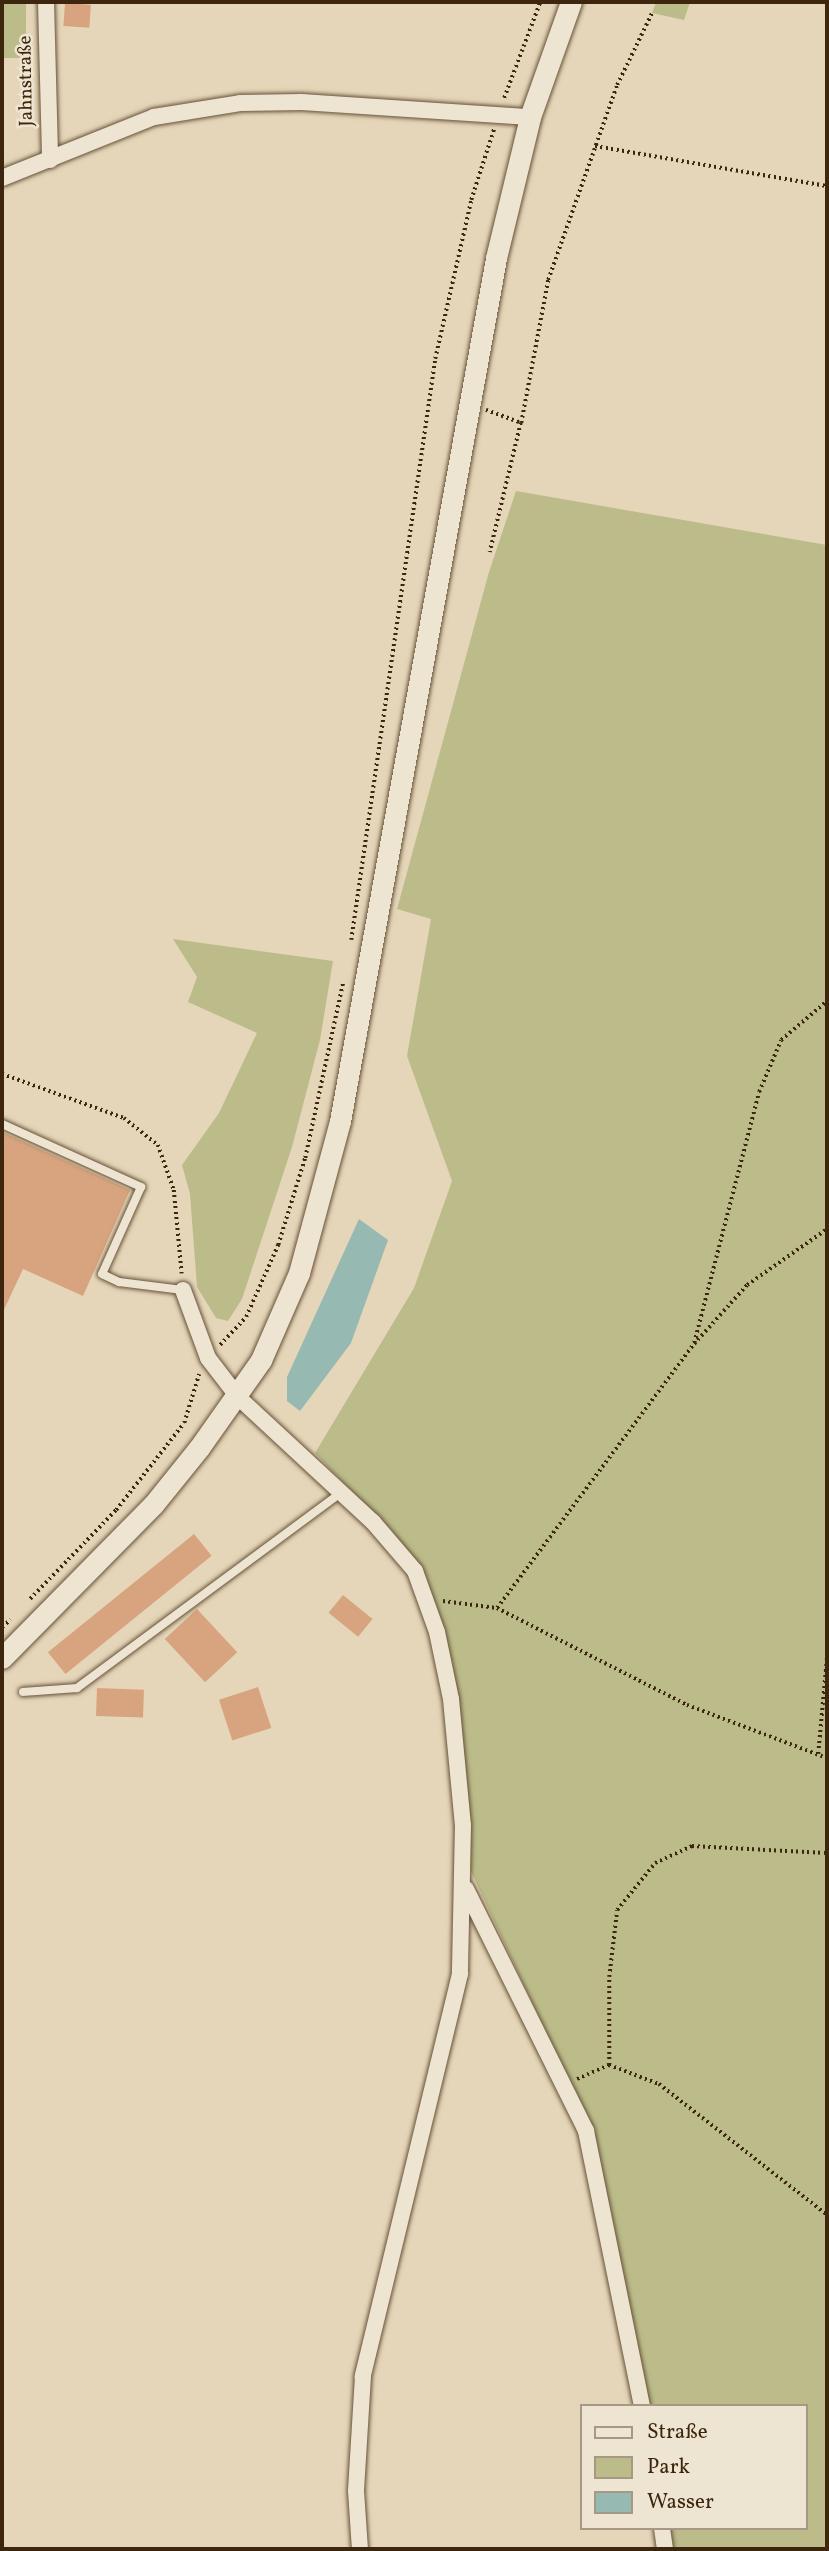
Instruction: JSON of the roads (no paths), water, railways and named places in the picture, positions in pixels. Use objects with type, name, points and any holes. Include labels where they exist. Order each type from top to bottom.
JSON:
[{"type":"main road","points":[[2,1658],[153,1505],[238,1397],[261,1360],[289,1296],[330,1168],[468,403],[530,117],[571,2]]},
{"type":"street","name":"Jahnstraße","points":[[46,2],[50,160]]},
{"type":"street","points":[[2,178],[154,117],[240,103],[302,102],[530,117]]},
{"type":"street","points":[[183,1290],[208,1358],[238,1397],[342,1492],[396,1546],[427,1598],[456,1735],[465,1886],[460,1974],[449,2036],[391,2247],[363,2376],[356,2491],[360,2549]]},
{"type":"street","points":[[465,1886],[586,2131],[642,2404]]},
{"type":"street","points":[[662,2530],[666,2549]]},
{"type":"lane","points":[[2,1124],[141,1186],[102,1274],[119,1282],[183,1290]]},
{"type":"lane","points":[[23,1692],[77,1688],[342,1492]]},
{"type":"water","points":[[359,1219],[388,1240],[351,1343],[300,1411],[287,1401],[287,1377]]}]
